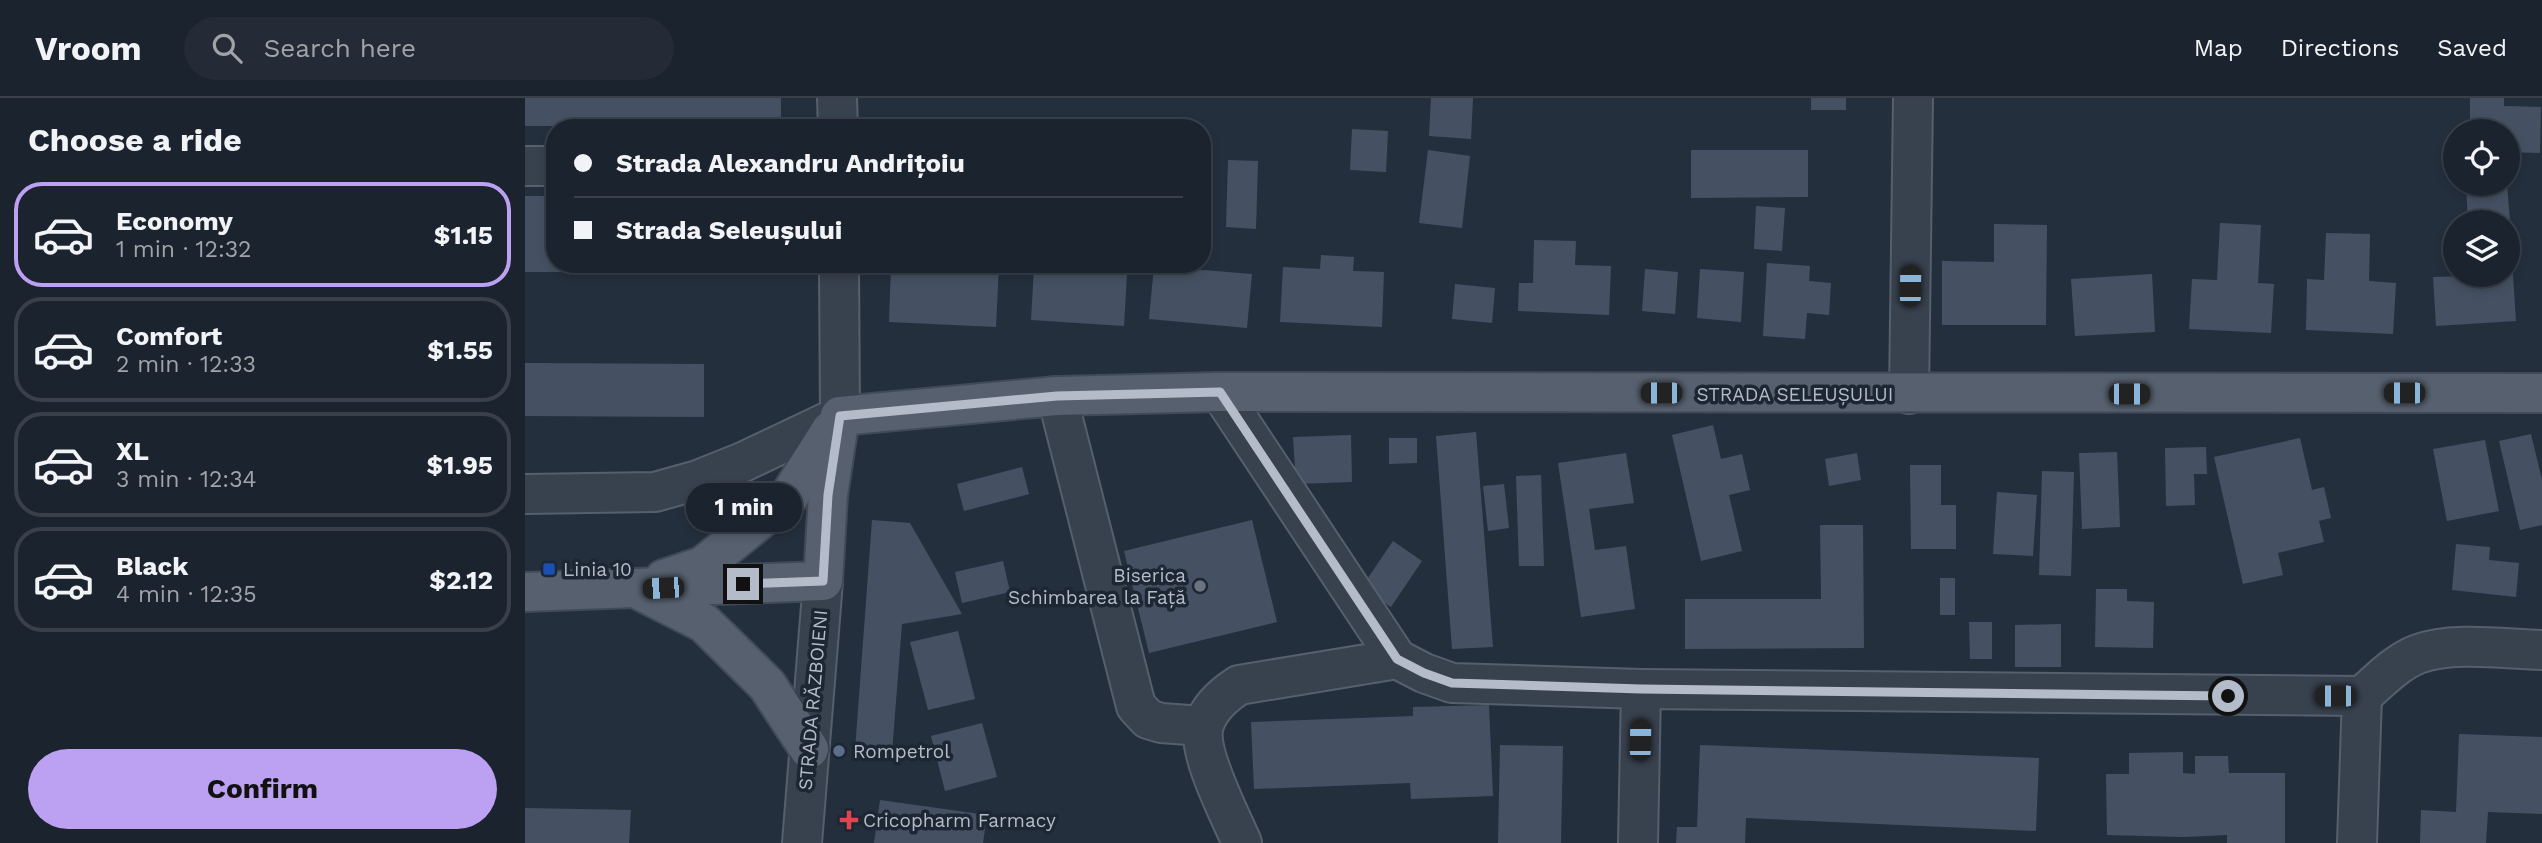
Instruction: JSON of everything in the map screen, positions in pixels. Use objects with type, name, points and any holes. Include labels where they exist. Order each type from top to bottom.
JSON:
[{"type":"main road","name":"STRADA SELEUȘULUI","points":[[840,416],[1057,396],[1220,392],[2542,393]]},
{"type":"main road","name":"STRADA RĂZBOIENI","points":[[823,581],[828,495],[840,416]]},
{"type":"main road","points":[[636,589],[703,566],[745,534],[790,495],[840,416]]},
{"type":"main road","points":[[525,592],[823,581]]},
{"type":"main road","points":[[636,589],[704,623],[767,685],[809,749]]},
{"type":"street","points":[[837,98],[838,119]]},
{"type":"street","points":[[1909,394],[1913,98]]},
{"type":"street","points":[[525,166],[546,166]]},
{"type":"street","name":"STRADA RĂZBOIENI","points":[[839,273],[840,416]]},
{"type":"street","points":[[1220,392],[1397,659],[1452,683],[1641,689],[2362,696],[2391,671],[2416,655],[2442,648],[2542,650]]},
{"type":"street","points":[[1057,396],[1136,706],[1148,719],[1161,723],[1203,726]]},
{"type":"street","points":[[525,494],[656,492],[698,480],[743,462],[840,416]]},
{"type":"street","name":"STRADA RĂZBOIENI","points":[[802,843],[823,581]]},
{"type":"street","points":[[1242,843],[1204,750],[1203,726],[1214,707],[1239,685],[1397,659]]},
{"type":"street","points":[[1638,843],[1641,689]]},
{"type":"street","points":[[2357,843],[2362,696]]},
{"type":"building","points":[[525,98],[781,98],[781,119],[546,119],[546,126],[525,126]]},
{"type":"building","points":[[1431,98],[1473,98],[1471,139],[1429,136]]},
{"type":"building","points":[[1811,98],[1846,98],[1846,110],[1811,110]]},
{"type":"building","points":[[2470,98],[2504,98],[2504,106],[2541,107],[2540,153],[2520,152],[2520,119],[2470,119]]},
{"type":"building","points":[[1352,129],[1388,131],[1386,172],[1350,170]]},
{"type":"building","points":[[1428,150],[1470,156],[1462,228],[1419,223]]},
{"type":"building","points":[[1691,150],[1808,150],[1808,197],[1691,198]]},
{"type":"building","points":[[1228,160],[1258,161],[1256,229],[1226,227]]},
{"type":"building","points":[[525,196],[546,196],[546,272],[525,272]]},
{"type":"building","points":[[2467,196],[2508,196],[2509,210],[2467,210]]},
{"type":"building","points":[[1756,206],[1785,208],[1782,251],[1754,249]]},
{"type":"building","points":[[2220,223],[2261,225],[2258,283],[2274,284],[2271,333],[2189,329],[2192,279],[2217,280]]},
{"type":"building","points":[[1994,224],[2047,225],[2046,325],[1942,325],[1942,261],[1994,262]]},
{"type":"building","points":[[2326,233],[2370,234],[2369,281],[2396,283],[2393,334],[2306,330],[2307,279],[2324,280]]},
{"type":"building","points":[[1534,240],[1576,241],[1575,265],[1611,266],[1609,315],[1518,311],[1519,283],[1533,283]]},
{"type":"building","points":[[1321,255],[1354,257],[1353,271],[1384,272],[1382,327],[1280,322],[1283,267],[1320,269]]},
{"type":"building","points":[[1767,263],[1810,266],[1809,281],[1831,283],[1829,315],[1807,313],[1805,339],[1763,336]]},
{"type":"building","points":[[1645,269],[1678,272],[1675,314],[1642,311]]},
{"type":"building","points":[[1700,269],[1744,272],[1741,322],[1697,318]]},
{"type":"building","points":[[1211,271],[1252,274],[1247,328],[1149,319],[1153,273],[1211,273]]},
{"type":"building","points":[[891,273],[999,273],[996,327],[889,322]]},
{"type":"building","points":[[1034,273],[1127,274],[1124,326],[1031,320]]},
{"type":"building","points":[[2152,274],[2155,332],[2075,336],[2071,279]]},
{"type":"building","points":[[2433,277],[2443,277],[2443,287],[2514,287],[2516,321],[2436,326]]},
{"type":"building","points":[[1455,284],[1495,288],[1492,323],[1452,319]]},
{"type":"building","points":[[525,363],[704,364],[704,417],[525,416]]},
{"type":"building","points":[[1713,425],[1721,459],[1742,454],[1750,490],[1729,495],[1742,551],[1701,561],[1672,435]]},
{"type":"building","points":[[1476,432],[1493,647],[1452,649],[1436,436]]},
{"type":"building","points":[[2531,434],[2542,480],[2542,525],[2520,530],[2499,441]]},
{"type":"building","points":[[1351,435],[1352,482],[1296,484],[1293,437]]},
{"type":"building","points":[[1389,438],[1417,438],[1417,463],[1389,464]]},
{"type":"building","points":[[2300,438],[2312,490],[2324,487],[2331,518],[2319,521],[2324,542],[2278,553],[2283,575],[2243,584],[2214,457]]},
{"type":"building","points":[[2485,440],[2499,511],[2447,521],[2433,449]]},
{"type":"building","points":[[2206,447],[2207,474],[2194,474],[2195,505],[2166,506],[2165,448]]},
{"type":"building","points":[[2117,452],[2120,527],[2082,529],[2079,453]]},
{"type":"building","points":[[1626,453],[1634,503],[1589,509],[1595,550],[1626,546],[1635,609],[1581,617],[1558,463]]},
{"type":"building","points":[[1857,453],[1861,480],[1829,486],[1825,459]]},
{"type":"building","points":[[1910,465],[1941,465],[1941,505],[1956,505],[1956,549],[1911,549]]},
{"type":"building","points":[[1022,467],[1029,494],[964,511],[957,484]]},
{"type":"building","points":[[2042,471],[2074,472],[2071,576],[2039,575]]},
{"type":"building","points":[[1541,475],[1544,566],[1519,566],[1516,476]]},
{"type":"building","points":[[1504,484],[1509,528],[1488,531],[1483,486]]},
{"type":"building","points":[[1997,492],[2037,495],[2033,556],[1993,554]]},
{"type":"building","points":[[872,520],[910,523],[962,614],[902,624],[892,753],[855,750]]},
{"type":"building","name":"Biserica Schimbarea la Față","points":[[1252,520],[1277,622],[1149,653],[1124,551]]},
{"type":"building","points":[[1820,525],[1863,525],[1864,648],[1685,649],[1685,599],[1821,599]]},
{"type":"building","points":[[1393,541],[1422,561],[1391,607],[1361,588]]},
{"type":"building","points":[[2456,544],[2490,547],[2489,560],[2519,563],[2516,597],[2452,590]]},
{"type":"building","points":[[1003,561],[1010,592],[962,603],[955,572]]},
{"type":"building","points":[[1940,578],[1955,578],[1955,615],[1940,615]]},
{"type":"building","points":[[2096,589],[2127,589],[2127,601],[2154,602],[2153,648],[2095,647]]},
{"type":"building","points":[[1969,622],[1992,622],[1992,659],[1970,659]]},
{"type":"building","points":[[2061,624],[2061,667],[2015,667],[2015,625]]},
{"type":"building","points":[[958,631],[975,699],[928,710],[910,642]]},
{"type":"building","points":[[1489,705],[1493,796],[1411,799],[1410,783],[1254,789],[1251,722],[1413,716],[1413,707]]},
{"type":"building","points":[[982,723],[997,777],[945,791],[931,736]]},
{"type":"building","points":[[2459,734],[2542,737],[2542,814],[2488,812],[2486,843],[2420,843],[2421,810],[2456,812]]},
{"type":"building","points":[[1500,745],[1563,746],[1561,843],[1498,843]]},
{"type":"building","points":[[1700,745],[2039,758],[2036,831],[1746,818],[1745,843],[1676,843],[1677,827],[1697,827]]},
{"type":"building","points":[[2183,752],[2183,773],[2195,774],[2195,756],[2228,756],[2229,773],[2285,773],[2285,843],[2227,843],[2227,835],[2107,835],[2106,774],[2129,774],[2129,753]]},
{"type":"building","points":[[880,800],[987,815],[983,843],[874,843]]},
{"type":"building","points":[[525,808],[631,810],[629,843],[525,843]]},
{"type":"place","name":"Linia 10","points":[[549,569]]},
{"type":"place","name":"Biserica Schimbarea la Față","points":[[1200,586]]},
{"type":"place","name":"Rompetrol","points":[[839,751]]},
{"type":"place","name":"Cricopharm Farmacy","points":[[849,820]]},
{"type":"route","points":[[743,584],[823,581],[828,495],[840,416],[1057,396],[1220,392],[1397,659],[1452,683],[1641,689],[2228,696]]}]
